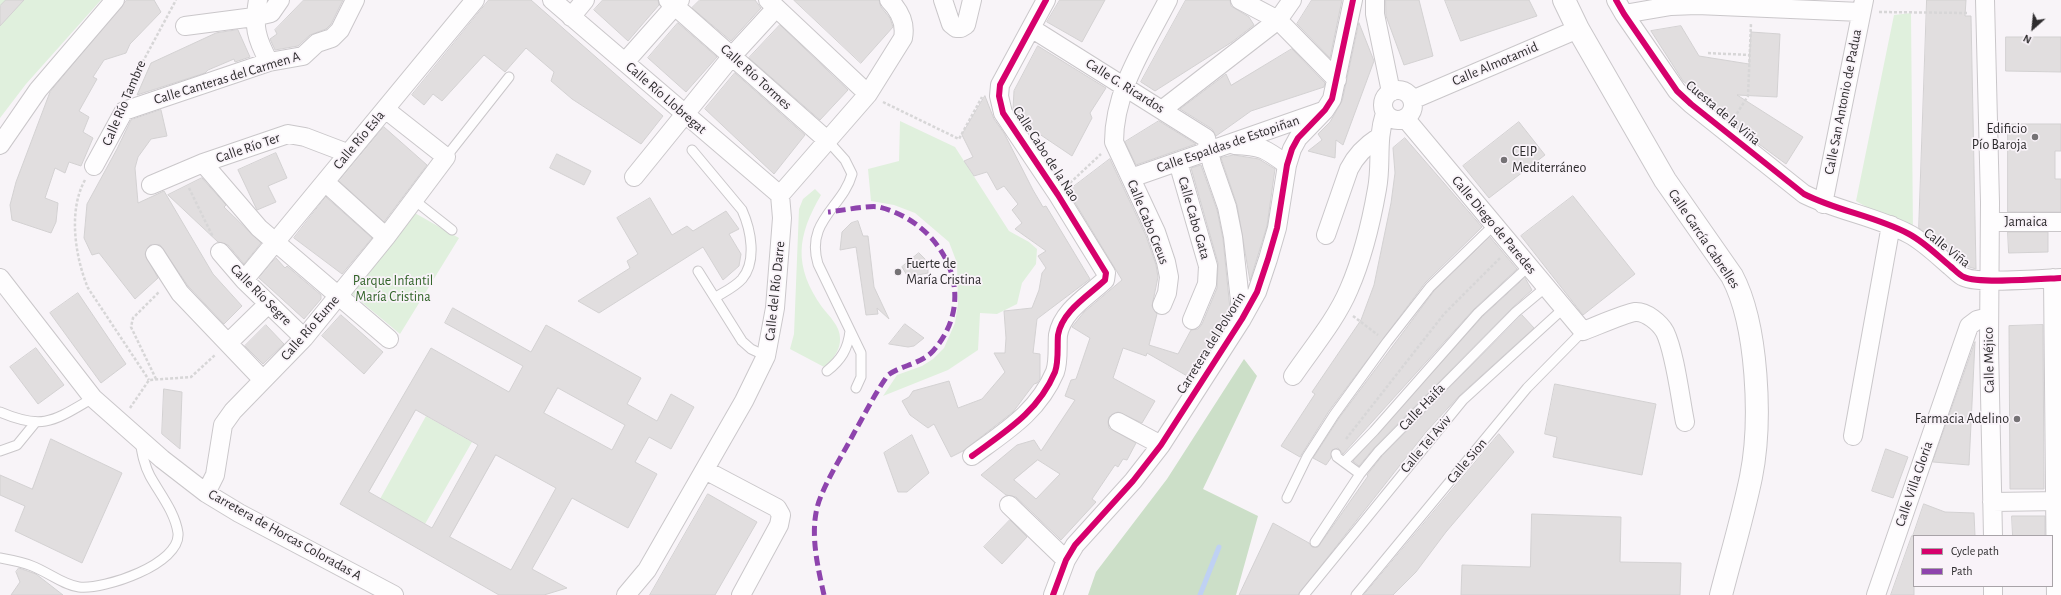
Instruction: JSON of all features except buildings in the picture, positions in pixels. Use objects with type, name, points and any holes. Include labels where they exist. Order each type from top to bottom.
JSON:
[{"type":"main road","name":"Calle García Cabrelles","points":[[1564,0],[1578,29],[1665,180],[1732,276],[1746,311],[1751,337],[1755,392],[1755,433],[1751,476],[1721,595]]},
{"type":"street","points":[[0,145],[38,90],[115,0]]},
{"type":"street","points":[[258,0],[254,18],[258,39],[269,62]]},
{"type":"street","points":[[185,26],[254,18],[271,12],[280,0]]},
{"type":"street","name":"Calle Canteras del Carmen A","points":[[122,113],[269,62],[303,56],[317,43],[332,38],[340,30],[355,0]]},
{"type":"street","name":"Calle Río Esla","points":[[244,280],[347,153],[475,0]]},
{"type":"street","name":"Calle Río Llobregat","points":[[552,0],[780,195]]},
{"type":"street","points":[[571,16],[585,0]]},
{"type":"street","points":[[780,195],[868,94],[903,38],[905,29],[902,18],[897,7],[889,0]]},
{"type":"street","points":[[943,0],[952,24],[956,28],[961,28],[966,25],[972,0]]},
{"type":"street","name":"Calle Cabo de la Nao","points":[[972,456],[1018,422],[1038,401],[1056,370],[1061,323],[1066,315],[1105,280],[1106,273],[1104,268],[1058,194],[1004,113],[999,96],[1000,85],[1046,0]]},
{"type":"street","points":[[1114,142],[1116,114],[1124,86],[1168,0]]},
{"type":"street","points":[[1240,0],[1278,20],[1337,80]]},
{"type":"street","points":[[1163,109],[1278,20],[1292,0]]},
{"type":"street","name":"Carretera del Polvorin","points":[[1053,595],[1066,560],[1075,546],[1133,481],[1161,445],[1242,319],[1257,292],[1277,228],[1287,164],[1292,149],[1298,138],[1325,110],[1332,99],[1353,0]]},
{"type":"street","points":[[1375,0],[1375,14],[1391,92]]},
{"type":"street","points":[[625,62],[674,2]]},
{"type":"street","name":"Calle Río Tormes","points":[[674,2],[732,56],[828,141]]},
{"type":"street","points":[[634,177],[732,56],[770,2],[868,94]]},
{"type":"street","points":[[1620,7],[1697,5],[1753,9],[1863,6]]},
{"type":"street","name":"Calle San Antonio de Padua","points":[[1823,204],[1863,6]]},
{"type":"street","name":"Cuesta de la Viña","points":[[1620,7],[1678,91],[1725,131],[1804,194],[1823,204]]},
{"type":"street","name":"Calle Méjico","points":[[1986,7],[1990,222],[1989,317],[1992,535]]},
{"type":"street","name":"Calle G. Ricardos","points":[[1031,28],[1202,133],[1218,148],[1233,237],[1242,319]]},
{"type":"street","name":"Calle Almotamid","points":[[1412,100],[1578,29]]},
{"type":"street","points":[[1293,376],[1340,306],[1354,275],[1372,217],[1378,185],[1379,137],[1385,113],[1382,104],[1384,99],[1391,92],[1401,90],[1412,100],[1412,108],[1405,118],[1396,120],[1385,113]]},
{"type":"street","points":[[385,109],[446,157]]},
{"type":"street","name":"Calle Espaldas de Estopiñan","points":[[1131,178],[1325,110]]},
{"type":"street","name":"Calle Río Tambre","points":[[94,166],[109,141],[122,113]]},
{"type":"street","name":"Calle Diego de Paredes","points":[[1405,118],[1583,331]]},
{"type":"street","name":"Calle Río Ter","points":[[151,185],[203,163],[288,134],[305,137],[347,153]]},
{"type":"street","points":[[1326,235],[1349,169],[1354,159],[1361,150],[1379,137]]},
{"type":"street","name":"Calle Cabo Creus","points":[[1114,142],[1156,232],[1166,262],[1169,277],[1167,293],[1162,305]]},
{"type":"street","points":[[1218,148],[1256,146],[1267,150],[1287,164]]},
{"type":"street","name":"Calle Río Eume","points":[[206,493],[214,475],[223,425],[233,411],[304,338],[386,237],[446,157]]},
{"type":"street","name":"Calle Cabo Gata","points":[[1178,162],[1208,266],[1208,284],[1192,320]]},
{"type":"street","points":[[203,163],[248,217],[389,339]]},
{"type":"street","points":[[325,182],[386,237]]},
{"type":"street","name":"Calle del Río Darre","points":[[626,595],[647,570],[744,401],[766,356],[775,308],[782,218],[780,195]]},
{"type":"street","name":"Calle Viña","points":[[1823,204],[1891,225],[1923,243],[1963,277],[1974,280],[2057,278]]},
{"type":"street","name":"Jamaica","points":[[1990,222],[2061,222]]},
{"type":"street","points":[[1853,436],[1891,225]]},
{"type":"street","name":"Calle Río Segre","points":[[220,252],[244,280],[304,338]]},
{"type":"street","points":[[155,254],[180,293],[263,380]]},
{"type":"street","name":"Carretera de Horcas Coloradas A","points":[[0,278],[93,398],[140,441],[206,493],[240,513],[394,595]]},
{"type":"street","points":[[2056,595],[2058,501],[2057,278]]},
{"type":"street","points":[[228,343],[268,304]]},
{"type":"street","points":[[1583,331],[1635,312],[1646,315],[1657,322],[1664,331],[1670,344],[1685,422]]},
{"type":"street","name":"Calle Villa Gloria","points":[[1876,595],[1969,326],[1977,320],[1989,317]]},
{"type":"street","points":[[1118,422],[1161,445]]},
{"type":"street","points":[[705,470],[777,508],[781,515],[779,525],[741,595]]},
{"type":"street","points":[[1992,502],[2058,501]]},
{"type":"street","points":[[1009,505],[1066,560]]},
{"type":"lane","name":"Calle Río Eume","points":[[446,157],[509,77]]},
{"type":"lane","name":"Calle Río Tormes","points":[[828,141],[842,156],[852,174],[850,182],[828,212],[820,230],[815,247],[818,264],[861,353],[861,377],[856,388]]},
{"type":"lane","points":[[692,150],[742,210],[747,221],[750,238],[749,266],[745,274],[740,281],[716,297]]},
{"type":"lane","points":[[414,200],[452,230]]},
{"type":"lane","points":[[1287,498],[1307,457],[1334,415],[1387,342],[1430,287],[1494,225]]},
{"type":"lane","points":[[1344,462],[1374,431],[1478,313],[1529,266]]},
{"type":"lane","points":[[698,271],[716,297],[742,341],[751,349],[766,356]]},
{"type":"lane","name":"Calle Haifa","points":[[1315,542],[1360,474],[1462,366],[1516,312],[1546,287]]},
{"type":"lane","name":"Calle Tel Aviv","points":[[1304,595],[1463,400],[1564,308]]},
{"type":"lane","points":[[827,371],[836,364],[844,354],[849,343],[850,331]]},
{"type":"lane","name":"Calle Sion","points":[[1356,595],[1527,388],[1583,331]]},
{"type":"lane","points":[[0,412],[14,419],[35,423],[47,422],[57,419],[93,398]]},
{"type":"lane","points":[[2,448],[17,445],[35,423]]},
{"type":"lane","points":[[0,558],[33,566],[78,587],[90,587],[131,575],[154,565],[167,556],[177,543],[178,531],[168,506],[149,475],[140,441]]},
{"type":"lane","points":[[1336,454],[1360,474]]},
{"type":"path","points":[[1863,6],[1986,7]]},
{"type":"path","points":[[1725,131],[1748,96],[1749,55],[1753,9]]},
{"type":"path","points":[[1708,53],[1749,55]]},
{"type":"path","points":[[868,94],[959,140],[983,95]]},
{"type":"path","points":[[1058,194],[1114,142]]},
{"type":"path","points":[[94,166],[81,186],[76,202],[76,229],[83,276],[88,288],[149,380]]},
{"type":"path","points":[[182,172],[220,252]]},
{"type":"path","points":[[1336,454],[1444,314],[1512,246]]},
{"type":"path","points":[[156,379],[131,327],[131,323],[133,318],[171,280]]},
{"type":"path","points":[[1340,306],[1387,342]]},
{"type":"path","points":[[119,423],[149,380],[191,377],[228,343]]},
{"type":"green space","points":[[0,0],[101,0],[26,84],[0,118]]},
{"type":"green space","points":[[1911,13],[1913,234],[1856,201],[1894,15]]},
{"type":"green space","points":[[900,121],[955,147],[1009,231],[1029,242],[1037,249],[1036,264],[1022,283],[1017,304],[997,314],[980,313],[978,350],[948,370],[883,396],[897,375],[922,366],[933,359],[944,348],[955,323],[958,304],[957,263],[949,242],[915,213],[894,205],[871,201],[868,169],[899,161]]},
{"type":"green space","points":[[815,189],[821,195],[807,224],[803,238],[802,251],[806,278],[822,307],[834,321],[840,334],[838,350],[826,368],[790,349],[794,334],[799,209],[803,199]]},
{"type":"green space","name":"Parque Infantil María Cristina","points":[[413,212],[459,238],[400,334],[352,294]]},
{"type":"green space","points":[[1244,359],[1257,376],[1203,489],[1258,516],[1236,595],[1088,595],[1096,572],[1167,479]]},
{"type":"green space","points":[[426,416],[472,442],[425,524],[380,499]]},
{"type":"waterway","points":[[1200,595],[1219,547]]},
{"type":"marked path","points":[[824,595],[814,532],[817,508],[821,496],[832,472],[888,375],[923,359],[933,351],[947,330],[954,308],[954,286],[948,265],[937,245],[922,229],[902,216],[879,207],[862,207],[828,212]]},
{"type":"cycle path","points":[[972,456],[1020,420],[1040,398],[1055,372],[1060,326],[1070,311],[1105,280],[1106,273],[1058,195],[1003,113],[999,96],[1000,85],[1046,0]]},
{"type":"cycle path","points":[[1053,595],[1066,560],[1075,545],[1133,481],[1161,445],[1242,319],[1257,292],[1277,228],[1287,165],[1292,149],[1298,138],[1325,110],[1332,99],[1353,0]]},
{"type":"cycle path","points":[[1616,0],[1677,91],[1691,104],[1804,194],[1830,205],[1896,228],[1915,237],[1964,277],[1996,281],[2061,278]]},
{"type":"place","name":"Edificio Pío Baroja","points":[[2035,137]]},
{"type":"place","name":"CEIP Mediterráneo","points":[[1504,160]]},
{"type":"place","name":"Fuerte de María Cristina","points":[[898,272]]},
{"type":"place","name":"Farmacia Adelino","points":[[2017,419]]}]
